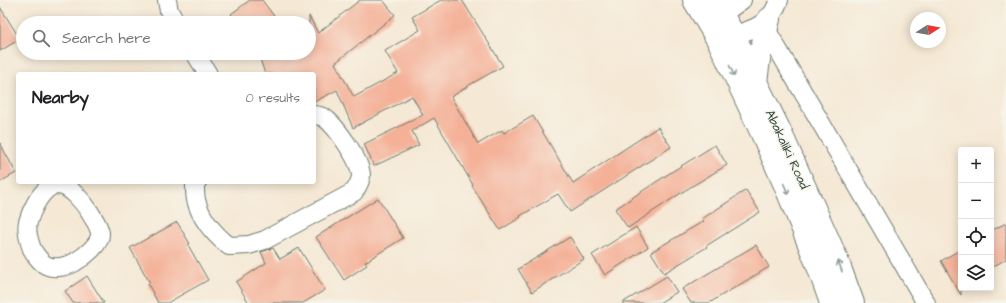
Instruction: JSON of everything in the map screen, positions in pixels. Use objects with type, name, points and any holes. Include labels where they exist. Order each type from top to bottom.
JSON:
[{"type":"main road","name":"Abakaliki Road","points":[[694,0],[715,13],[727,39],[764,138],[787,190],[831,303]]},
{"type":"main road","points":[[756,82],[759,59],[767,24]]},
{"type":"main road","name":"Abakaliki Road","points":[[727,39],[756,82],[780,130],[836,257],[853,303]]},
{"type":"street","points":[[167,0],[169,11],[172,16]]},
{"type":"street","points":[[715,13],[742,0]]},
{"type":"street","points":[[767,24],[779,0]]},
{"type":"street","points":[[727,39],[755,28],[763,23],[767,24]]},
{"type":"street","points":[[767,24],[926,303]]},
{"type":"street","points":[[195,184],[196,199],[203,218],[217,236],[230,246],[249,245],[265,240],[354,192],[360,184],[361,175],[357,161],[334,127],[324,117],[316,115]]},
{"type":"street","points":[[53,184],[40,197],[34,207],[28,222],[28,234],[33,251],[42,262],[49,267],[62,267],[75,262],[93,248],[99,240],[100,234],[98,225],[80,200],[64,186],[57,184]]},
{"type":"building","points":[[250,0],[262,0],[274,16],[233,16],[231,14]]},
{"type":"building","points":[[360,0],[383,0],[395,15],[335,63],[354,97],[398,73],[385,51],[420,30],[412,17],[441,0],[462,0],[503,66],[451,97],[478,144],[502,130],[504,133],[533,116],[573,183],[658,127],[671,147],[570,212],[558,194],[520,216],[521,217],[500,230],[472,186],[473,185],[434,118],[412,131],[419,145],[374,166],[364,144],[423,115],[412,96],[353,128],[337,90],[316,101],[316,72],[264,72],[260,60],[316,60],[316,29],[318,33]]},
{"type":"building","points":[[0,7],[16,33],[16,41],[0,51]]},
{"type":"building","points":[[0,143],[16,173],[0,182]]},
{"type":"building","points":[[715,145],[727,165],[628,228],[615,209]]},
{"type":"building","points":[[746,190],[760,212],[664,273],[651,252],[704,221],[702,219]]},
{"type":"building","points":[[378,198],[403,238],[365,262],[367,265],[344,280],[316,237]]},
{"type":"building","points":[[177,222],[208,280],[167,303],[158,303],[148,284],[150,283],[130,248]]},
{"type":"building","points":[[1006,223],[1006,259],[994,266],[994,255],[994,229]]},
{"type":"building","points":[[636,227],[648,247],[605,275],[592,255]]},
{"type":"building","points":[[570,237],[584,259],[532,292],[518,269]]},
{"type":"building","points":[[756,245],[769,267],[709,303],[691,303],[682,289]]},
{"type":"building","points":[[273,248],[280,259],[299,248],[325,290],[303,303],[249,303],[236,282],[266,263],[261,252]]},
{"type":"building","points":[[958,251],[958,290],[941,261]]},
{"type":"building","points":[[87,276],[104,303],[73,303],[65,291]]},
{"type":"building","points":[[667,276],[677,292],[659,303],[622,303]]}]
